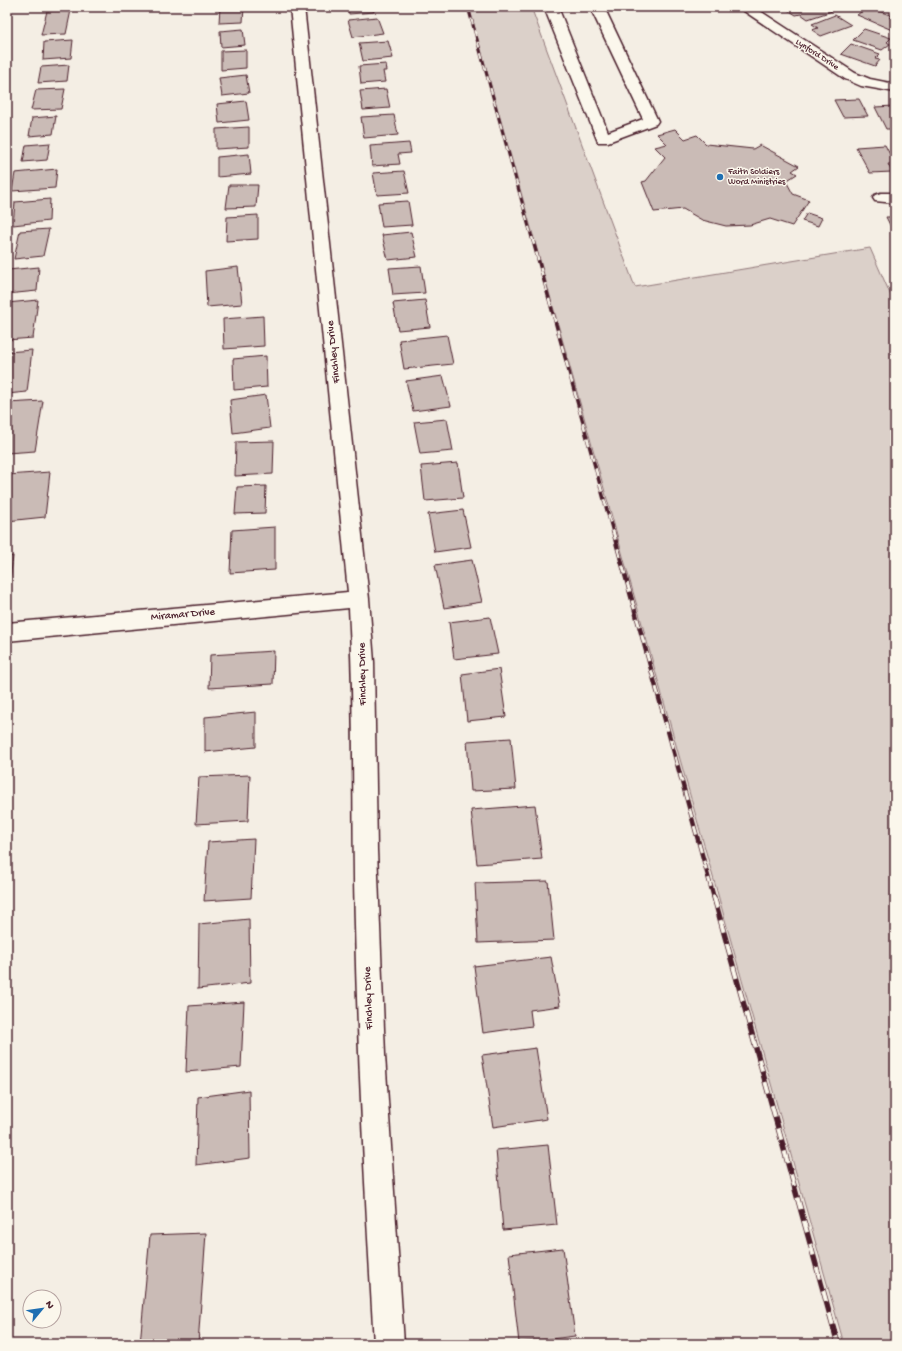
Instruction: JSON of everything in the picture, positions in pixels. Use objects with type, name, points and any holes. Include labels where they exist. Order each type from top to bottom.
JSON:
[{"type":"street","name":"Finchley Drive","points":[[298,7],[359,599],[363,662],[365,850],[371,1055],[389,1344]]},
{"type":"street","points":[[551,7],[603,139],[651,121],[597,7]]},
{"type":"street","name":"Lynford Drive","points":[[745,7],[850,76],[866,83],[895,88]]},
{"type":"street","name":"Miramar Drive","points":[[7,632],[359,599]]},
{"type":"shaded area","points":[[469,7],[531,7],[635,287],[870,248],[895,305],[895,1344],[844,1344]]},
{"type":"building","points":[[220,7],[244,7],[243,22],[219,23]]},
{"type":"building","points":[[348,7],[373,7],[374,12],[349,14]]},
{"type":"building","points":[[798,7],[826,7],[832,11],[808,19],[801,14],[796,15],[788,10]]},
{"type":"building","points":[[867,7],[893,16],[890,18],[895,20],[895,28],[892,30],[857,15]]},
{"type":"building","points":[[71,10],[66,34],[41,35],[47,11]]},
{"type":"building","points":[[835,15],[851,25],[821,36],[812,30],[818,28],[812,24]]},
{"type":"building","points":[[377,17],[383,33],[353,37],[348,20]]},
{"type":"building","points":[[243,29],[245,45],[221,47],[220,31]]},
{"type":"building","points":[[864,29],[891,38],[887,42],[890,44],[882,50],[853,40]]},
{"type":"building","points":[[73,40],[71,58],[43,60],[44,42]]},
{"type":"building","points":[[388,41],[393,58],[363,61],[359,43]]},
{"type":"building","points":[[851,44],[880,54],[875,59],[880,60],[875,66],[841,54]]},
{"type":"building","points":[[246,50],[246,68],[221,70],[221,51]]},
{"type":"building","points":[[386,64],[387,71],[383,71],[385,82],[361,84],[359,66]]},
{"type":"building","points":[[69,65],[67,81],[38,83],[41,67]]},
{"type":"building","points":[[246,75],[249,93],[222,96],[219,78]]},
{"type":"building","points":[[65,89],[61,109],[31,110],[36,90]]},
{"type":"building","points":[[386,89],[390,108],[363,110],[360,91]]},
{"type":"building","points":[[859,99],[868,116],[843,117],[834,100]]},
{"type":"building","points":[[246,101],[249,120],[219,123],[217,104]]},
{"type":"building","points":[[895,106],[895,129],[886,129],[875,107]]},
{"type":"building","points":[[394,115],[398,135],[364,138],[361,117]]},
{"type":"building","points":[[56,116],[53,134],[29,136],[32,118]]},
{"type":"building","points":[[249,127],[249,147],[216,149],[216,129]]},
{"type":"building","name":"Faith Soldiers Word Ministries","points":[[675,129],[685,139],[697,135],[706,144],[753,149],[760,145],[799,166],[792,171],[797,174],[786,181],[793,194],[809,200],[792,226],[770,219],[750,225],[726,226],[702,220],[683,209],[654,212],[642,182],[646,181],[665,157],[655,147],[667,144],[657,134]]},
{"type":"building","points":[[50,143],[47,160],[23,162],[26,145]]},
{"type":"building","points":[[409,143],[411,153],[398,154],[400,164],[372,166],[370,146]]},
{"type":"building","points":[[885,145],[895,164],[888,164],[892,172],[870,173],[856,147]]},
{"type":"building","points":[[249,154],[251,174],[217,177],[217,157]]},
{"type":"building","points":[[57,169],[55,188],[12,191],[15,173]]},
{"type":"building","points":[[404,171],[409,193],[377,195],[373,173]]},
{"type":"building","points":[[229,185],[258,185],[256,207],[226,208]]},
{"type":"building","points":[[50,199],[49,221],[13,225],[15,202]]},
{"type":"building","points":[[408,201],[412,225],[382,227],[378,203]]},
{"type":"building","points":[[807,213],[822,218],[818,226],[802,221]]},
{"type":"building","points":[[258,215],[258,239],[226,241],[227,217]]},
{"type":"building","points":[[886,217],[895,217],[895,235]]},
{"type":"building","points":[[49,229],[43,256],[14,259],[20,231]]},
{"type":"building","points":[[411,232],[417,257],[388,260],[382,235]]},
{"type":"building","points":[[421,266],[425,293],[393,295],[389,268]]},
{"type":"building","points":[[39,267],[37,291],[7,294],[8,270]]},
{"type":"building","points":[[238,267],[242,304],[207,307],[205,271]]},
{"type":"building","points":[[38,300],[33,338],[7,340],[7,303]]},
{"type":"building","points":[[425,300],[430,327],[398,330],[393,303]]},
{"type":"building","points":[[263,316],[264,346],[224,349],[223,319]]},
{"type":"building","points":[[447,335],[453,364],[404,369],[399,340]]},
{"type":"building","points":[[32,350],[27,392],[7,394],[7,352]]},
{"type":"building","points":[[266,356],[267,387],[234,390],[233,359]]},
{"type":"building","points":[[443,376],[451,406],[413,411],[406,381]]},
{"type":"building","points":[[266,395],[270,428],[233,433],[230,400]]},
{"type":"building","points":[[43,401],[35,451],[7,453],[7,403]]},
{"type":"building","points":[[447,419],[453,451],[420,454],[414,422]]},
{"type":"building","points":[[274,441],[273,474],[235,476],[236,442]]},
{"type":"building","points":[[458,463],[463,498],[425,501],[421,466]]},
{"type":"building","points":[[50,472],[45,517],[7,521],[7,475]]},
{"type":"building","points":[[266,486],[265,513],[235,514],[237,487]]},
{"type":"building","points":[[463,510],[471,547],[435,552],[428,514]]},
{"type":"building","points":[[275,527],[275,570],[230,573],[232,530]]},
{"type":"building","points":[[13,556],[9,590],[7,590],[7,557]]},
{"type":"building","points":[[472,560],[482,602],[444,608],[435,565]]},
{"type":"building","points":[[490,617],[498,654],[454,659],[449,622]]},
{"type":"building","points":[[274,651],[273,684],[209,688],[210,655]]},
{"type":"building","points":[[499,669],[506,717],[467,721],[462,674]]},
{"type":"building","points":[[256,712],[256,747],[205,752],[205,717]]},
{"type":"building","points":[[511,738],[516,789],[471,791],[467,741]]},
{"type":"building","points":[[250,775],[248,821],[196,824],[199,777]]},
{"type":"building","points":[[535,805],[542,859],[477,864],[471,810]]},
{"type":"building","points":[[254,839],[251,898],[204,901],[208,842]]},
{"type":"building","points":[[548,881],[554,940],[478,943],[475,883]]},
{"type":"building","points":[[249,919],[250,983],[198,989],[199,924]]},
{"type":"building","points":[[551,957],[560,1006],[530,1010],[532,1026],[483,1033],[474,966]]},
{"type":"building","points":[[244,1002],[241,1067],[186,1072],[189,1006]]},
{"type":"building","points":[[536,1048],[547,1119],[493,1127],[482,1055]]},
{"type":"building","points":[[249,1090],[250,1158],[196,1165],[198,1097]]},
{"type":"building","points":[[548,1145],[557,1225],[503,1230],[496,1150]]},
{"type":"building","points":[[206,1233],[198,1344],[140,1344],[150,1235]]},
{"type":"building","points":[[563,1248],[575,1336],[519,1343],[509,1254]]},
{"type":"railway","points":[[468,7],[532,238]]},
{"type":"railway","points":[[532,237],[613,532]]},
{"type":"railway","points":[[613,531],[714,898]]},
{"type":"railway","points":[[714,897],[838,1344]]},
{"type":"place","name":"Faith Soldiers Word Ministries","points":[[720,177]]}]
